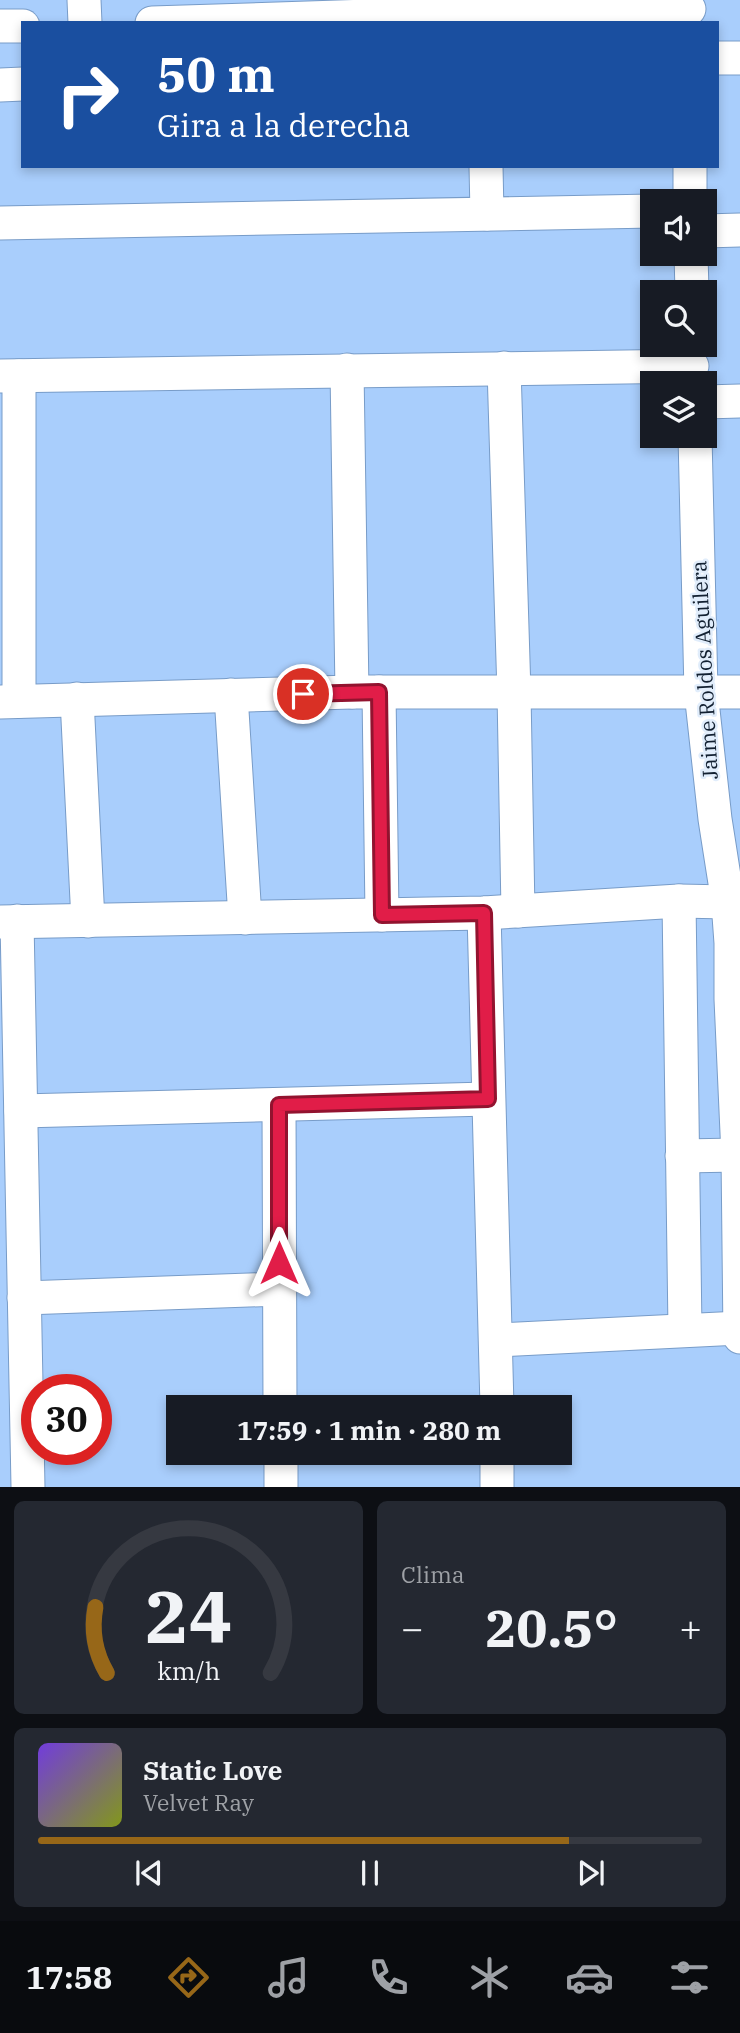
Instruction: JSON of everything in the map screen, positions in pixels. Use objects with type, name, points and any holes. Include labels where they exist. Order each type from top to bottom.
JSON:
[{"type":"street","points":[[84,0],[85,21]]},
{"type":"street","points":[[158,21],[186,11],[356,20],[493,6],[689,11]]},
{"type":"street","points":[[0,26],[21,26]]},
{"type":"street","points":[[719,58],[740,58]]},
{"type":"street","points":[[0,85],[21,84]]},
{"type":"street","points":[[486,168],[487,214]]},
{"type":"street","points":[[690,168],[690,189]]},
{"type":"street","points":[[0,223],[640,211]]},
{"type":"street","points":[[717,231],[740,230]]},
{"type":"street","points":[[692,365],[10,376],[10,702],[365,692],[740,692]]},
{"type":"street","points":[[503,368],[518,911]]},
{"type":"street","points":[[347,370],[365,692],[382,915]]},
{"type":"street","points":[[717,402],[740,401]]},
{"type":"street","name":"Jaime Roldos Aguilera","points":[[695,448],[701,692],[715,819],[728,902],[735,998],[740,1338]]},
{"type":"street","points":[[231,695],[245,918]]},
{"type":"street","points":[[77,699],[88,920]]},
{"type":"street","points":[[679,901],[685,1330]]},
{"type":"street","points":[[28,1487],[13,1352],[24,1298],[21,1111],[9,922],[484,913],[679,901],[728,902]]},
{"type":"street","points":[[484,913],[496,1395]]},
{"type":"street","points":[[680,998],[735,998]]},
{"type":"street","points":[[21,1111],[488,1099]]},
{"type":"street","points":[[279,1105],[280,1395]]},
{"type":"street","points":[[682,1156],[738,1154]]},
{"type":"street","points":[[24,1298],[280,1289]]},
{"type":"street","points":[[496,1340],[740,1328]]},
{"type":"street","points":[[281,1465],[281,1487]]},
{"type":"street","points":[[497,1465],[497,1487]]},
{"type":"route","points":[[279,1263],[279,1105],[488,1099],[484,913],[382,915],[379,692],[303,694]]}]
